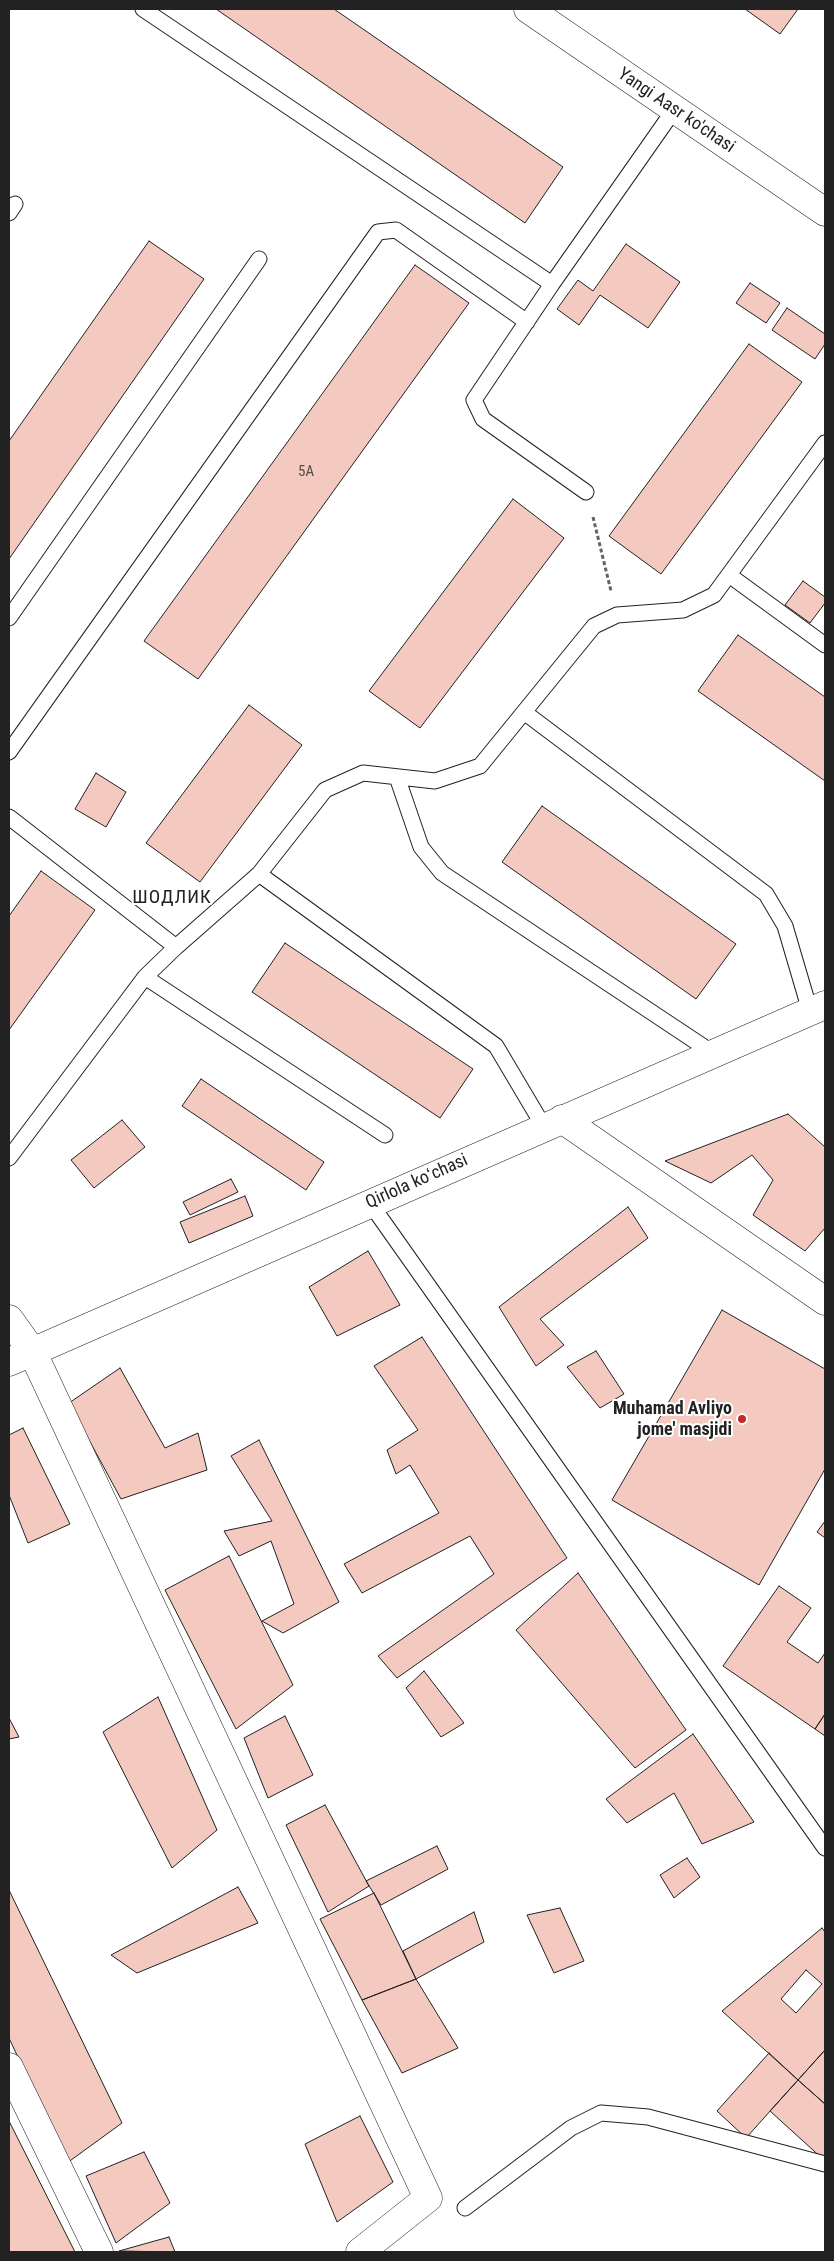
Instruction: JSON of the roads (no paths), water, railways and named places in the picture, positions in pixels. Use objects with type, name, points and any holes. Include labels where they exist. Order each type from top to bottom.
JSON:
[{"type":"street","name":"Yangi Aasr ko'chasi","points":[[528,9],[825,212]]},
{"type":"street","name":"Qirlola koʻchasi","points":[[20,1356],[818,1008]]},
{"type":"street","points":[[553,1123],[825,1302]]},
{"type":"street","points":[[9,1319],[20,1356],[428,2198],[360,2252]]},
{"type":"street","points":[[9,2067],[99,2252]]},
{"type":"lane","points":[[143,9],[552,284]]},
{"type":"lane","points":[[586,492],[482,419],[474,400],[552,284],[674,110]]},
{"type":"lane","points":[[9,752],[378,232],[396,230],[527,322]]},
{"type":"lane","points":[[9,618],[259,259]]},
{"type":"lane","points":[[9,1158],[145,977],[176,946],[259,874],[325,790],[364,773],[435,781],[480,766],[594,626],[617,615],[683,610],[714,595],[825,442]]},
{"type":"lane","points":[[728,575],[825,645]]},
{"type":"lane","points":[[524,712],[766,894],[785,926],[818,1008]]},
{"type":"lane","points":[[397,777],[421,847],[442,873],[712,1054]]},
{"type":"lane","points":[[9,817],[176,946]]},
{"type":"lane","points":[[259,874],[496,1046],[553,1123]]},
{"type":"lane","points":[[145,977],[385,1135]]},
{"type":"lane","points":[[370,1203],[825,1848]]},
{"type":"lane","points":[[465,2208],[571,2128],[601,2113],[648,2117],[825,2164]]},
{"type":"place","name":"Muhamad Avliyo jome' masjidi","points":[[742,1419]]},
{"type":"district","name":"ШОДЛИК","points":[[172,898]]}]
